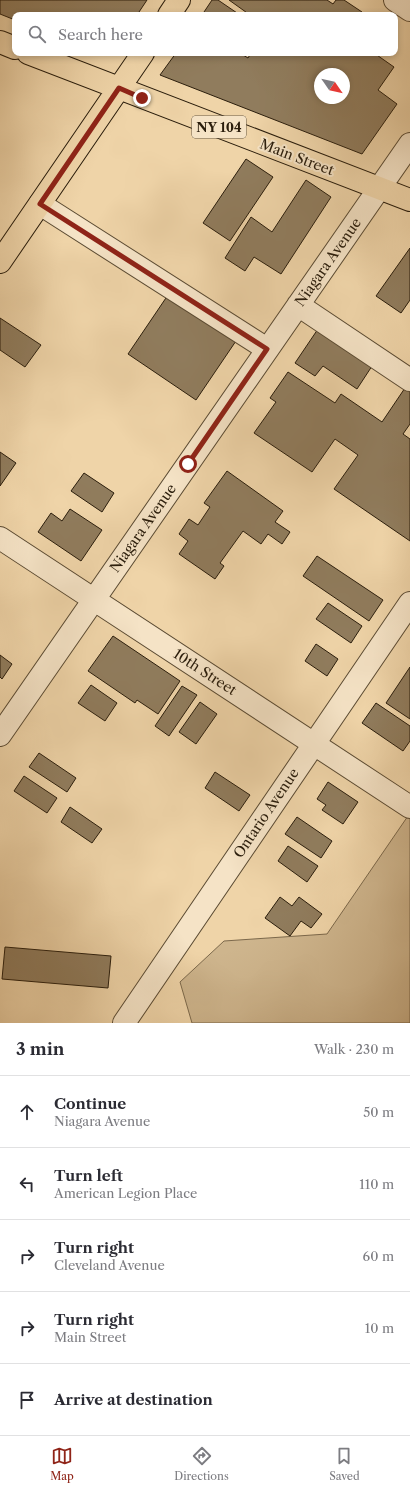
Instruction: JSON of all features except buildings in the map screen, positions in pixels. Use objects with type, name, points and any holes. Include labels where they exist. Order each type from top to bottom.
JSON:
[{"type":"main road","points":[[171,12],[179,0]]},
{"type":"main road","points":[[0,42],[12,47]]},
{"type":"main road","name":"Main Street","points":[[36,56],[410,200]]},
{"type":"main road","points":[[0,262],[141,56]]},
{"type":"street","points":[[395,0],[410,10]]},
{"type":"street","name":"Niagara Avenue","points":[[0,735],[410,144]]},
{"type":"street","points":[[40,204],[267,349]]},
{"type":"street","points":[[298,305],[410,380]]},
{"type":"street","name":"10th Street","points":[[0,538],[410,807]]},
{"type":"street","name":"Ontario Avenue","points":[[124,1023],[410,603]]},
{"type":"shaded area","points":[[410,813],[410,1023],[192,1023],[180,982],[224,941],[327,934]]},
{"type":"route","points":[[142,98],[119,88],[40,204],[267,349],[188,464]]}]
